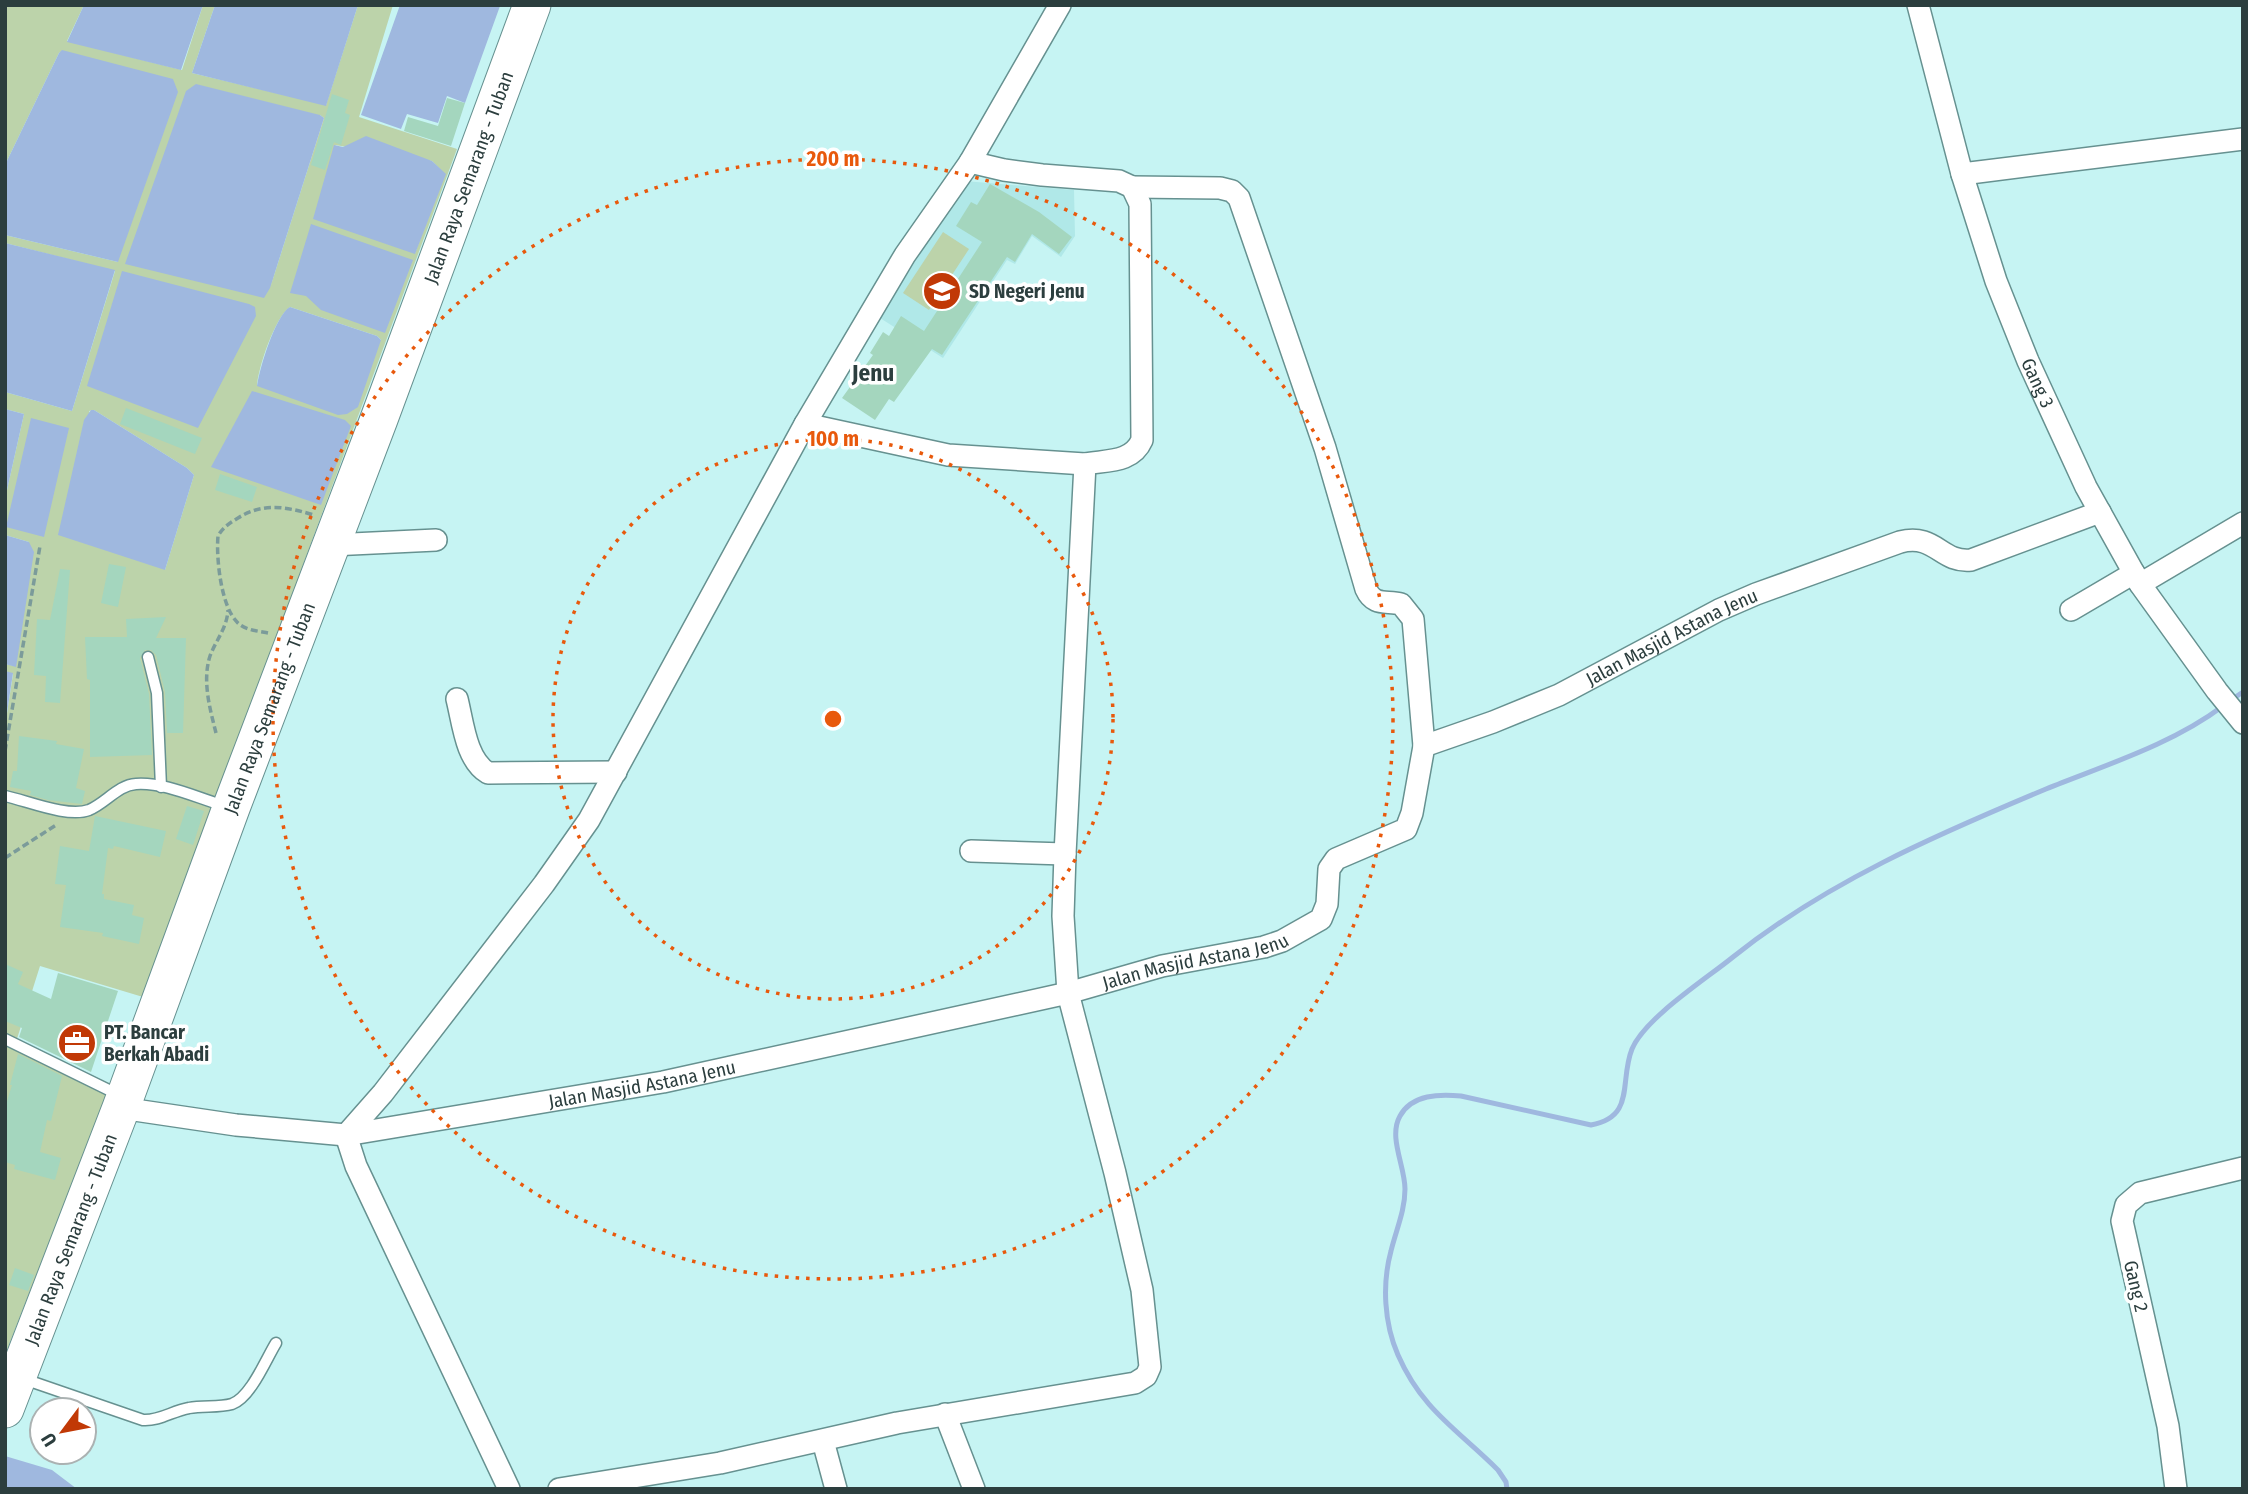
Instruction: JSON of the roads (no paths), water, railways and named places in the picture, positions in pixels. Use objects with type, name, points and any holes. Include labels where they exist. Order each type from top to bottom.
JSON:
[{"type":"highway","name":"Jalan Raya Semarang - Tuban","points":[[12,1393],[123,1103],[231,807],[532,5]]},
{"type":"street","points":[[509,1489],[356,1166],[346,1135],[383,1093],[569,851],[616,772],[805,424],[905,255],[970,162],[1060,5]]},
{"type":"street","name":"Gang 3","points":[[1918,5],[1962,174],[1996,281],[2028,360],[2100,512],[2137,578],[2217,691],[2243,723]]},
{"type":"street","points":[[1962,174],[2243,139]]},
{"type":"street","points":[[970,162],[1042,175],[1119,181],[1132,187],[1220,188],[1232,191],[1239,198],[1325,448],[1366,589],[1377,602],[1401,604],[1413,619],[1424,746]]},
{"type":"street","points":[[805,424],[948,455],[1084,464],[1124,458],[1137,450],[1142,440],[1140,204],[1132,187]]},
{"type":"street","points":[[559,1489],[720,1463],[945,1414],[1135,1383],[1146,1376],[1150,1367],[1142,1290],[1069,993],[1063,916],[1084,464]]},
{"type":"street","name":"Jalan Masjid Astana Jenu","points":[[123,1103],[236,1125],[346,1135],[663,1082],[1069,993],[1162,966],[1264,947],[1296,935],[1321,919],[1328,904],[1329,869],[1332,863],[1347,853],[1406,829],[1412,813],[1424,746],[1559,695],[1719,610],[1756,594],[1900,542],[1921,539],[1960,561],[1971,560],[2100,512]]},
{"type":"street","points":[[2071,610],[2243,523]]},
{"type":"street","points":[[335,533],[436,540]]},
{"type":"street","points":[[457,699],[471,753],[479,767],[488,773],[616,772]]},
{"type":"street","points":[[971,851],[1065,854]]},
{"type":"street","name":"Gang 2","points":[[2176,1489],[2168,1426],[2122,1221],[2126,1205],[2140,1193],[2243,1168]]},
{"type":"street","points":[[945,1414],[974,1489]]},
{"type":"street","points":[[823,1441],[836,1489]]},
{"type":"lane","points":[[148,657],[157,693],[161,787]]},
{"type":"lane","points":[[5,796],[74,813],[93,808],[124,786],[138,784],[161,787],[231,807]]},
{"type":"lane","points":[[5,1039],[123,1103]]},
{"type":"lane","points":[[12,1393],[154,1421],[188,1408],[223,1405],[241,1399],[276,1343]]},
{"type":"waterway","points":[[2231,700],[2243,692]]},
{"type":"waterway","points":[[1507,1489],[1498,1470],[1442,1418],[1418,1391],[1393,1343],[1387,1317],[1386,1277],[1405,1197],[1396,1142],[1397,1124],[1405,1109],[1419,1099],[1453,1095],[1591,1125],[1605,1121],[1615,1114],[1620,1106],[1632,1049],[1649,1025],[1677,1000],[1769,930],[1844,883],[1884,862],[2005,806],[2160,743],[2223,706]]},
{"type":"place","name":"SD Negeri Jenu","points":[[942,291]]},
{"type":"place","name":"PT. Bancar Berkah Abadi","points":[[77,1043]]},
{"type":"district","name":"Jenu","points":[[873,373]]}]
